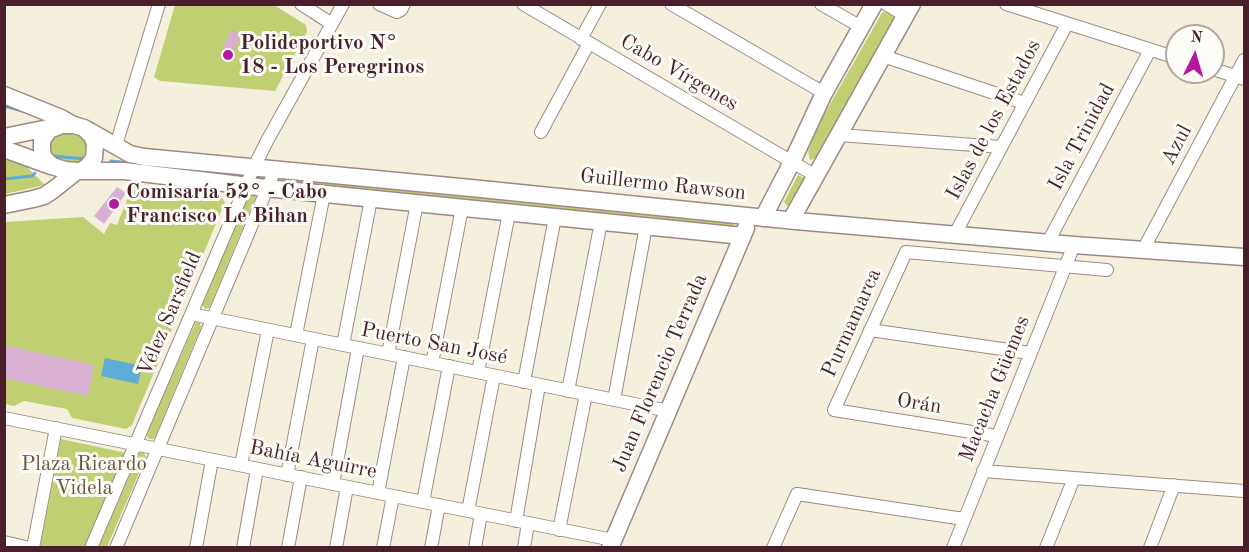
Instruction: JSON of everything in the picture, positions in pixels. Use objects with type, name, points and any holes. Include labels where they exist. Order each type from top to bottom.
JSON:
[{"type":"main road","name":"Juan Florencio Terrada","points":[[612,544],[743,236],[792,162],[824,93],[874,4]]},
{"type":"main road","points":[[790,220],[909,10]]},
{"type":"main road","name":"Guillermo Rawson","points":[[4,95],[61,118],[130,154],[144,158],[790,220],[1143,250],[1244,255]]},
{"type":"main road","points":[[4,136],[62,125],[79,127],[92,136],[96,148],[91,162],[44,196],[4,205]]},
{"type":"main road","points":[[52,166],[44,157],[42,145],[46,133],[53,127]]},
{"type":"main road","points":[[4,148],[65,170],[79,171]]},
{"type":"main road","name":"Guillermo Rawson","points":[[79,171],[124,171],[246,186],[743,236]]},
{"type":"street","points":[[116,146],[159,4]]},
{"type":"street","points":[[301,4],[332,24]]},
{"type":"street","name":"Vélez Sarsfield","points":[[92,548],[254,167],[343,4]]},
{"type":"street","points":[[379,4],[397,12],[404,4]]},
{"type":"street","name":"Cabo Vírgenes","points":[[523,4],[816,176]]},
{"type":"street","points":[[541,132],[585,41],[600,4]]},
{"type":"street","points":[[671,4],[824,93]]},
{"type":"street","points":[[821,4],[861,27]]},
{"type":"street","points":[[886,4],[909,10]]},
{"type":"street","points":[[1006,4],[1165,54]]},
{"type":"street","name":"Islas de los Estados","points":[[955,234],[1067,24]]},
{"type":"street","name":"Isla Trinidad","points":[[1048,242],[1150,50]]},
{"type":"street","points":[[883,56],[1024,103]]},
{"type":"street","name":"Azul","points":[[1143,250],[1240,77],[1245,60]]},
{"type":"street","points":[[1225,73],[1240,77]]},
{"type":"street","points":[[839,135],[1001,147]]},
{"type":"street","name":"Vélez Sarsfield","points":[[116,548],[275,170]]},
{"type":"street","points":[[297,335],[324,194]]},
{"type":"street","points":[[343,345],[371,199]]},
{"type":"street","points":[[388,354],[417,203]]},
{"type":"street","points":[[432,363],[462,208]]},
{"type":"street","points":[[478,372],[509,213]]},
{"type":"street","points":[[524,382],[555,217]]},
{"type":"street","points":[[568,391],[601,222]]},
{"type":"street","points":[[614,400],[646,226]]},
{"type":"street","name":"Macacha Güemes","points":[[953,548],[1074,244]]},
{"type":"street","name":"Purmamarca","points":[[834,410],[906,252],[1066,265]]},
{"type":"street","points":[[1066,265],[1107,270]]},
{"type":"street","name":"Puerto San José","points":[[191,314],[669,411]]},
{"type":"street","points":[[241,465],[267,330]]},
{"type":"street","points":[[870,330],[1030,353]]},
{"type":"street","points":[[287,475],[313,339]]},
{"type":"street","points":[[333,484],[358,348]]},
{"type":"street","points":[[378,493],[404,357]]},
{"type":"street","points":[[423,502],[449,366]]},
{"type":"street","points":[[468,511],[494,376]]},
{"type":"street","points":[[524,548],[522,522],[539,385]]},
{"type":"street","points":[[559,530],[586,394]]},
{"type":"street","name":"Orán","points":[[834,410],[997,436]]},
{"type":"street","name":"Bahía Aguirre","points":[[4,417],[522,522],[612,544]]},
{"type":"street","points":[[4,542],[32,548],[56,428]]},
{"type":"street","points":[[196,548],[212,460]]},
{"type":"street","points":[[243,548],[257,469]]},
{"type":"street","points":[[983,471],[1245,491]]},
{"type":"street","points":[[288,548],[301,477]]},
{"type":"street","points":[[1046,548],[1074,478]]},
{"type":"street","points":[[1150,548],[1174,485]]},
{"type":"street","points":[[336,548],[347,487]]},
{"type":"street","points":[[773,548],[797,494],[964,519]]},
{"type":"street","points":[[383,548],[393,496]]},
{"type":"street","points":[[431,548],[439,506]]},
{"type":"street","points":[[475,548],[481,514]]},
{"type":"green space","name":"Polideportivo N° 18 - Los Peregrinos","points":[[175,5],[274,5],[306,25],[307,32],[275,91],[160,81],[154,77]]},
{"type":"green space","points":[[886,11],[898,16],[817,158],[810,160],[808,151],[817,127],[882,13]]},
{"type":"green space","points":[[72,129],[91,142],[85,163],[60,165],[46,149],[56,130]]},
{"type":"green space","points":[[4,160],[21,161],[45,185],[5,194]]},
{"type":"green space","points":[[798,175],[804,178],[792,204],[787,206],[784,202]]},
{"type":"green space","points":[[285,177],[734,223],[733,230],[284,184]]},
{"type":"green space","points":[[132,187],[221,197],[225,202],[132,425],[126,429],[72,418],[67,409],[24,401],[14,406],[5,404],[5,222],[83,217],[104,234],[110,223],[117,225]]},
{"type":"green space","points":[[249,193],[256,194],[256,196],[210,306],[205,309],[202,304]]},
{"type":"green space","points":[[196,322],[200,323],[201,327],[155,437],[149,439],[146,434]]},
{"type":"green space","name":"Plaza Ricardo Videla","points":[[61,439],[126,453],[85,547],[40,548]]},
{"type":"green space","points":[[140,452],[146,457],[107,547],[98,548]]},
{"type":"water","points":[[105,358],[142,366],[138,384],[101,376]]},
{"type":"building","points":[[231,30],[241,35],[232,55],[222,50]]},
{"type":"building","points":[[117,187],[126,193],[104,224],[94,216]]},
{"type":"building","points":[[4,345],[94,365],[88,396],[4,378]]},
{"type":"waterway","points":[[4,106],[26,112]]},
{"type":"waterway","points":[[51,157],[85,159]]},
{"type":"waterway","points":[[111,161],[139,164]]},
{"type":"waterway","points":[[209,171],[242,175]]},
{"type":"waterway","points":[[4,179],[32,176],[35,173]]},
{"type":"place","name":"Polideportivo N° 18 - Los Peregrinos","points":[[228,55]]},
{"type":"place","name":"Comisaría 52° - Cabo Francisco Le Bihan","points":[[114,204]]}]
